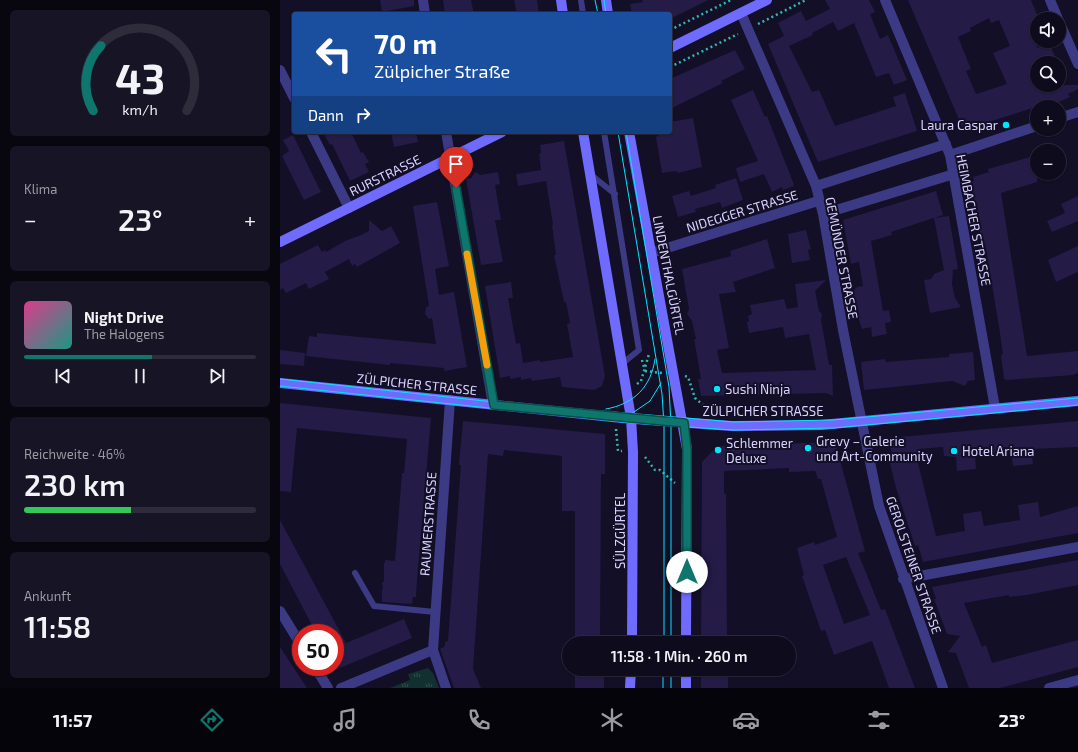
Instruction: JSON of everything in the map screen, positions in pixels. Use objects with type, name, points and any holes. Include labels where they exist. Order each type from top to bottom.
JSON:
[{"type":"street","points":[[423,0],[425,12]]},
{"type":"street","points":[[561,0],[563,12]]},
{"type":"street","points":[[606,0],[608,12]]},
{"type":"street","points":[[672,47],[767,0]]},
{"type":"street","name":"HEIMBACHER STRASSE","points":[[884,0],[950,155],[995,408]]},
{"type":"street","points":[[1050,0],[1055,12]]},
{"type":"street","name":"GEMÜNDER STRASSE","points":[[741,13],[816,186],[818,201],[823,214],[843,330],[862,423]]},
{"type":"street","points":[[1066,36],[1078,64]]},
{"type":"street","points":[[280,70],[292,94]]},
{"type":"street","points":[[1066,116],[1078,112]]},
{"type":"street","points":[[950,155],[1030,128]]},
{"type":"street","points":[[312,134],[349,208]]},
{"type":"street","points":[[446,134],[494,405]]},
{"type":"street","name":"RURSTRASSE","points":[[280,242],[498,134]]},
{"type":"street","points":[[583,134],[632,418]]},
{"type":"street","name":"LINDENTHALGÜRTEL","points":[[629,134],[673,375],[684,423]]},
{"type":"street","points":[[816,186],[946,144]]},
{"type":"street","points":[[823,214],[954,174]]},
{"type":"street","name":"NIDEGGER STRASSE","points":[[651,253],[818,201]]},
{"type":"street","name":"ZÜLPICHER STRASSE","points":[[280,383],[494,405],[731,426],[862,423],[995,408],[1078,401]]},
{"type":"street","name":"RAUMERSTRASSE","points":[[446,688],[433,650],[450,400]]},
{"type":"street","name":"SÜLZGÜRTEL","points":[[632,418],[637,452],[632,636]]},
{"type":"street","points":[[684,423],[687,449],[686,636]]},
{"type":"street","name":"GEROLSTEINER STRASSE","points":[[862,423],[879,506],[903,579],[943,688]]},
{"type":"street","points":[[903,579],[1078,547]]},
{"type":"street","points":[[280,611],[292,630]]},
{"type":"street","points":[[341,688],[433,650]]},
{"type":"street","points":[[321,676],[328,688]]},
{"type":"street","points":[[630,688],[631,676]]},
{"type":"street","points":[[686,676],[686,688]]},
{"type":"street","points":[[1050,688],[1078,680]]},
{"type":"lane","points":[[581,0],[583,12]]},
{"type":"lane","points":[[604,134],[640,350],[623,363]]},
{"type":"lane","points":[[590,174],[615,194]]},
{"type":"lane","points":[[355,573],[374,606],[435,612]]},
{"type":"path","points":[[672,29],[731,0]]},
{"type":"path","points":[[650,348],[645,371],[688,377],[695,398],[711,412]]},
{"type":"path","points":[[610,428],[617,429],[618,451],[637,452],[655,470],[660,470],[678,484]]},
{"type":"green space","points":[[428,668],[433,673],[439,688],[390,688],[410,680],[408,674]]},
{"type":"building","points":[[380,0],[414,0],[414,6],[382,12]]},
{"type":"building","points":[[443,0],[471,0],[474,12],[445,12]]},
{"type":"building","points":[[514,0],[537,0],[539,12],[517,12]]},
{"type":"building","points":[[642,0],[708,0],[672,18],[672,12],[632,12],[630,4],[643,2]]},
{"type":"building","points":[[825,0],[869,0],[875,12],[870,14],[880,39],[888,35],[907,80],[894,85],[889,73],[876,77],[854,23],[838,31],[833,22],[812,33],[813,35],[789,46],[812,92],[819,90],[835,126],[896,106],[893,97],[905,93],[917,131],[818,162],[768,44],[784,36],[778,23],[801,11],[806,21],[830,9]]},
{"type":"building","points":[[908,0],[1031,0],[1036,12],[1030,12],[1030,48],[1051,48],[1055,56],[1030,56],[1030,92],[1066,92],[1066,85],[1078,85],[1078,89],[1068,94],[1070,97],[1063,100],[1030,100],[1030,109],[976,126],[975,124],[963,129]],"holes":[[[989,18],[991,23],[999,20],[1010,46],[993,53],[1007,84],[976,94],[966,71],[971,69],[958,37],[971,31],[970,28]]]},
{"type":"building","points":[[735,50],[745,69],[721,81],[723,83],[672,108],[672,78]]},
{"type":"building","points":[[753,90],[765,117],[767,116],[793,182],[794,186],[783,190],[782,187],[772,192],[764,174],[740,182],[736,168],[758,161],[731,100]]},
{"type":"building","points":[[693,118],[702,167],[678,173],[676,171],[662,173],[656,137],[658,134],[672,134],[672,122]]},
{"type":"building","points":[[324,134],[352,134],[361,153],[363,152],[369,162],[365,164],[369,172],[350,181],[332,144],[330,145]]},
{"type":"building","points":[[391,134],[416,134],[418,142],[394,147]]},
{"type":"building","points":[[293,135],[321,192],[304,200],[282,156],[289,151],[283,140]]},
{"type":"building","points":[[564,141],[605,376],[602,386],[594,390],[562,387],[560,377],[532,381],[531,378],[521,380],[521,377],[510,379],[510,376],[500,378],[485,286],[511,282],[513,298],[508,298],[516,344],[520,343],[523,363],[573,357],[567,324],[570,323],[554,255],[556,255],[553,225],[546,181],[518,186],[516,174],[541,170],[539,154],[541,153],[540,145]]},
{"type":"building","points":[[1030,157],[1030,180],[1037,180],[1037,182],[1001,193],[1027,356],[1078,351],[1078,373],[1074,375],[1004,379],[1001,355],[1003,354],[985,243],[982,244],[971,182],[974,181],[973,177],[989,172],[988,169]]},
{"type":"building","points":[[475,172],[481,175],[498,172],[500,184],[495,185],[501,220],[495,220],[503,262],[481,265],[466,179],[471,178]]},
{"type":"building","points":[[736,178],[743,200],[722,208],[720,202],[695,209],[696,212],[678,217],[672,196],[689,191],[691,196],[716,188],[715,185]]},
{"type":"building","points":[[936,191],[943,215],[891,232],[892,235],[871,241],[883,311],[889,310],[891,322],[885,323],[887,334],[872,337],[871,327],[862,329],[858,317],[853,291],[857,287],[863,286],[859,262],[851,264],[843,220]]},
{"type":"building","points":[[1078,196],[1078,221],[1052,232],[1047,221],[1065,213],[1061,204]]},
{"type":"building","points":[[437,202],[449,266],[435,269],[439,295],[454,292],[467,367],[444,371],[444,368],[390,363],[390,365],[306,356],[309,336],[317,337],[317,333],[436,344],[432,318],[429,319],[425,314],[426,307],[429,306],[413,206]]},
{"type":"building","points":[[949,216],[958,269],[953,270],[952,284],[955,298],[961,307],[930,313],[924,280],[931,279],[934,274],[944,270],[934,218]]},
{"type":"building","points":[[369,220],[382,231],[391,226],[400,243],[357,267],[355,264],[352,266],[349,259],[325,272],[329,279],[309,289],[306,283],[286,293],[283,288],[280,290],[280,264],[318,245],[322,252],[325,250],[326,252],[345,241],[361,235],[369,231]]},
{"type":"building","points":[[806,230],[811,249],[808,250],[810,260],[792,263],[788,234]]},
{"type":"building","points":[[767,239],[775,268],[733,282],[736,292],[719,294],[729,348],[717,350],[722,373],[816,370],[809,334],[785,338],[783,327],[749,333],[747,322],[749,321],[748,316],[752,314],[750,305],[784,299],[787,309],[798,307],[795,284],[826,280],[815,291],[819,311],[822,314],[821,320],[829,365],[832,365],[833,396],[826,393],[701,396],[698,379],[701,379],[694,339],[696,339],[692,321],[687,314],[689,309],[682,269],[731,256],[730,251]]},
{"type":"building","points":[[1078,246],[1078,272],[1056,282],[1048,260]]},
{"type":"building","points":[[280,350],[305,353],[304,366],[280,364]]},
{"type":"building","points":[[973,352],[975,380],[968,381],[965,386],[952,381],[864,390],[861,362],[885,359],[886,362],[949,357],[949,354]]},
{"type":"building","points":[[280,403],[431,418],[416,597],[413,597],[412,604],[382,602],[384,563],[385,560],[395,561],[402,473],[404,473],[407,439],[297,428],[291,492],[280,491]]},
{"type":"building","points":[[463,421],[605,434],[605,474],[601,474],[600,636],[575,636],[575,511],[562,511],[562,456],[504,450],[503,456],[488,454],[473,669],[481,688],[454,688],[440,649],[445,646],[445,642],[448,641],[461,465],[459,465]]},
{"type":"building","points":[[1078,421],[1078,447],[1031,449],[1033,464],[1013,466],[1011,451],[975,455],[976,469],[957,471],[956,457],[944,456],[943,447],[919,449],[920,454],[916,455],[936,536],[965,531],[963,514],[981,511],[984,526],[1020,520],[1018,505],[1038,502],[1040,517],[1078,506],[1078,533],[923,562],[918,545],[915,546],[896,488],[888,455],[892,454],[888,438]]},
{"type":"building","points":[[835,442],[865,551],[858,553],[881,610],[885,609],[915,688],[889,688],[872,641],[834,655],[825,630],[821,631],[802,576],[804,575],[797,548],[814,542],[815,545],[837,537],[821,479],[818,479],[815,471],[789,472],[789,468],[724,471],[724,494],[726,494],[727,636],[701,636],[702,462],[717,446]],"holes":[[[846,557],[870,615],[844,624],[823,565]]]},
{"type":"building","points":[[280,520],[336,624],[311,624],[280,564]]},
{"type":"building","points":[[1078,560],[1078,585],[1027,595],[1009,597],[1009,595],[964,603],[982,647],[986,645],[992,663],[1078,640],[1078,667],[1000,688],[969,688],[956,653],[948,652],[960,636],[947,634],[934,599],[936,599],[932,587]]},
{"type":"building","points":[[404,619],[412,638],[344,666],[344,639],[346,643]]},
{"type":"building","points":[[280,647],[292,665],[292,676],[299,676],[307,688],[280,688]]},
{"type":"building","points":[[575,676],[604,676],[604,688],[575,688]]},
{"type":"building","points":[[701,676],[728,676],[728,688],[701,688]]},
{"type":"tram line","points":[[595,0],[598,12]]},
{"type":"tram line","points":[[604,0],[606,12]]},
{"type":"tram line","points":[[618,134],[662,394],[664,425],[664,636]]},
{"type":"tram line","points":[[626,134],[669,387],[671,426],[671,636]]},
{"type":"tram line","points":[[606,409],[625,403],[640,393],[650,378],[655,359]]},
{"type":"tram line","points":[[280,379],[494,402],[734,422],[833,420],[1078,398]]},
{"type":"tram line","points":[[631,414],[650,401],[661,383]]},
{"type":"tram line","points":[[280,386],[632,423],[733,430],[834,428],[1078,405]]},
{"type":"tram line","points":[[663,676],[663,688]]},
{"type":"tram line","points":[[671,676],[671,688]]},
{"type":"slow traffic","points":[[467,254],[487,365]]},
{"type":"place","name":"Laura Caspar","points":[[1006,125]]},
{"type":"place","name":"Sushi Ninja","points":[[717,389]]},
{"type":"place","name":"Grevy – Galerie und Art-Community","points":[[808,448]]},
{"type":"place","name":"Schlemmer Deluxe","points":[[718,450]]},
{"type":"place","name":"Hotel Ariana","points":[[954,451]]},
{"type":"route","points":[[456,188],[494,405],[684,423],[687,449],[687,572]]}]
